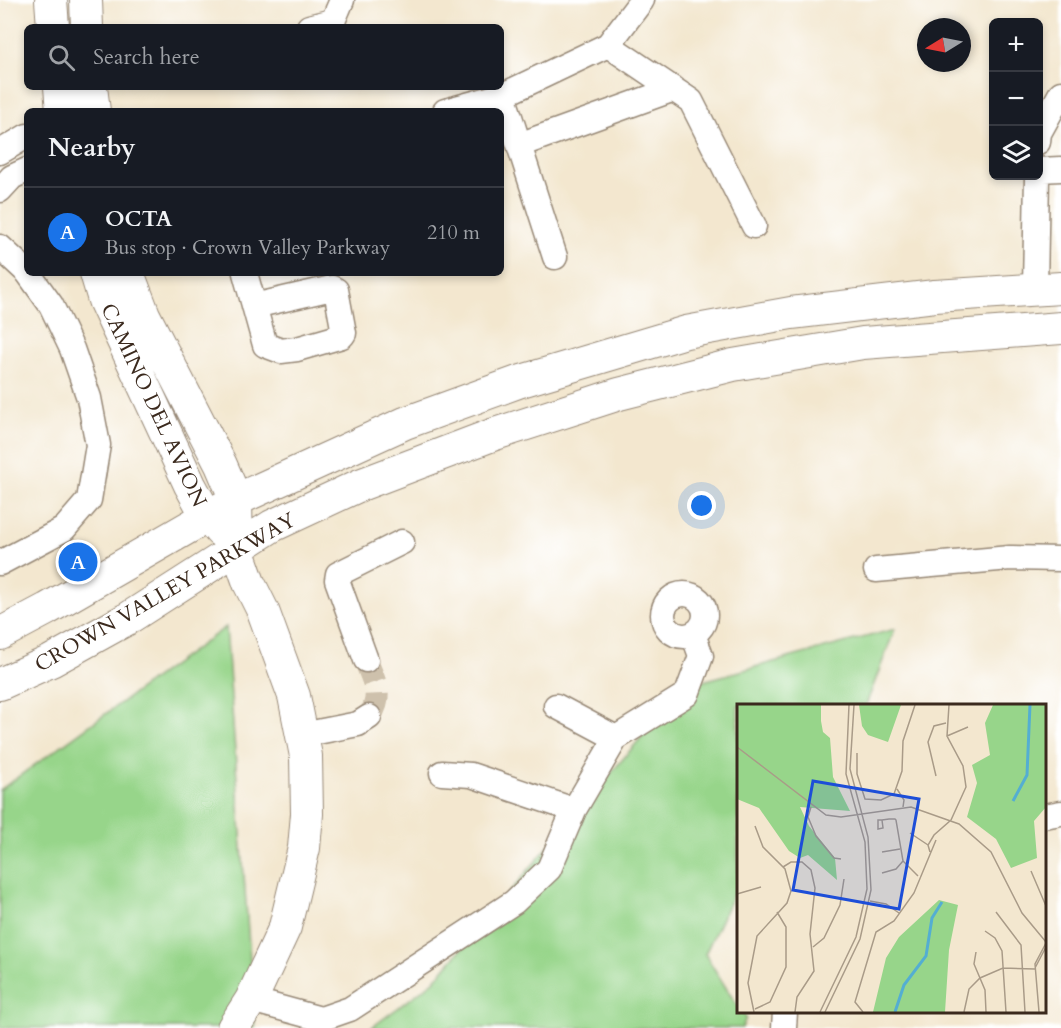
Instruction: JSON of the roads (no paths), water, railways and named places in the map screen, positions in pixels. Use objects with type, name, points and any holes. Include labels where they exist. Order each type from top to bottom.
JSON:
[{"type":"main road","points":[[51,0],[53,24]]},
{"type":"main road","points":[[86,0],[87,24]]},
{"type":"main road","points":[[60,90],[62,108]]},
{"type":"main road","points":[[91,90],[94,108]]},
{"type":"main road","name":"CAMINO DEL AVION","points":[[97,276],[104,300],[145,392],[190,484],[207,515],[237,549]]},
{"type":"main road","name":"CAMINO DEL AVION","points":[[129,276],[144,315],[221,465],[236,500],[237,549]]},
{"type":"main road","name":"CROWN VALLEY PARKWAY","points":[[0,634],[89,586],[236,500],[405,423],[518,382],[686,332],[792,313],[935,296],[1048,288]]},
{"type":"main road","name":"CROWN VALLEY PARKWAY","points":[[0,684],[51,661],[127,619],[272,526],[360,485],[492,435],[619,394],[733,364],[863,343],[1061,328]]},
{"type":"main road","points":[[233,1028],[251,1000],[285,927],[304,848],[307,814],[306,756],[294,696],[263,611],[249,583],[237,549]]},
{"type":"street","points":[[456,108],[503,95],[608,45],[642,0]]},
{"type":"street","points":[[316,24],[336,16]]},
{"type":"street","points":[[608,45],[692,101],[754,226]]},
{"type":"street","points":[[519,145],[674,89]]},
{"type":"street","points":[[503,95],[555,257]]},
{"type":"street","points":[[1043,127],[1060,97]]},
{"type":"street","points":[[0,152],[24,138]]},
{"type":"street","points":[[1043,170],[1061,170]]},
{"type":"street","points":[[0,190],[12,177],[24,171]]},
{"type":"street","points":[[1037,180],[1048,288]]},
{"type":"street","points":[[0,247],[24,269]]},
{"type":"street","points":[[0,563],[63,529],[89,500],[98,445],[89,398],[72,350],[51,305],[30,276]]},
{"type":"street","points":[[246,276],[254,306]]},
{"type":"street","points":[[366,660],[337,580],[339,574],[402,542]]},
{"type":"street","points":[[876,570],[1010,558],[1061,559]]},
{"type":"street","points":[[251,1000],[321,1019],[350,1009],[514,902],[549,869],[574,810],[616,738],[687,694],[701,656],[693,634]]},
{"type":"street","points":[[556,706],[616,738]]},
{"type":"street","points":[[302,735],[358,724],[369,717]]},
{"type":"street","points":[[442,774],[471,775],[574,810]]},
{"type":"street","points":[[1046,816],[1061,813]]},
{"type":"street","points":[[784,1028],[785,1013]]},
{"type":"tunnel","points":[[366,660],[377,696],[374,709],[369,717]]},
{"type":"place","name":"OCTA","points":[[78,562]]}]
